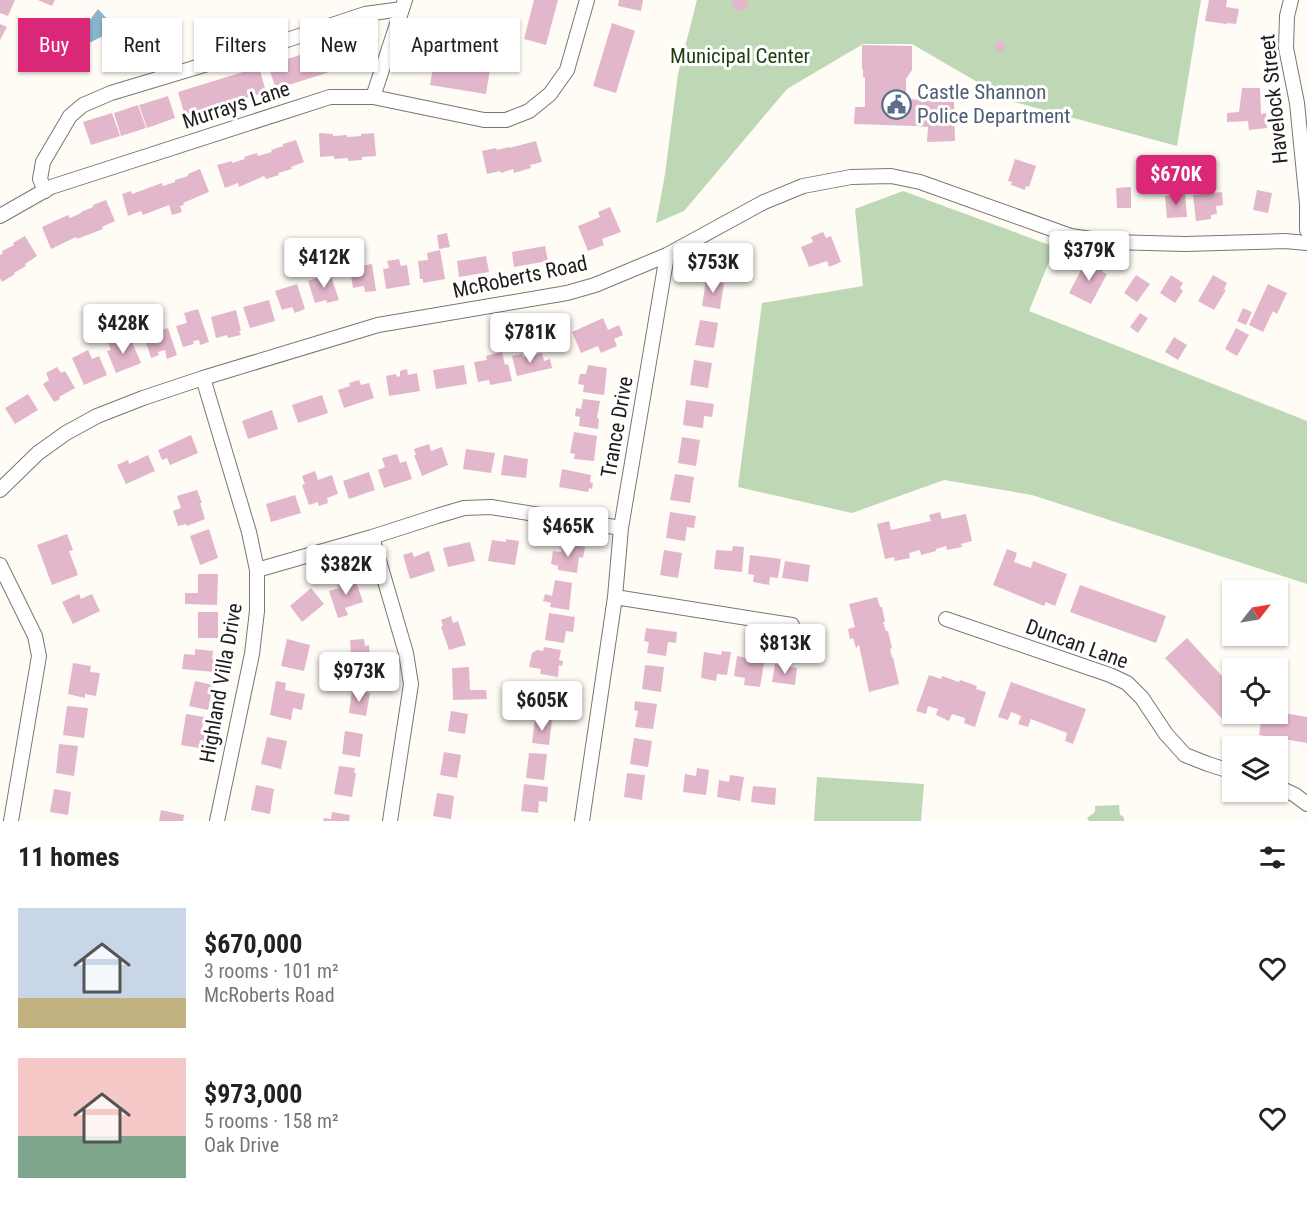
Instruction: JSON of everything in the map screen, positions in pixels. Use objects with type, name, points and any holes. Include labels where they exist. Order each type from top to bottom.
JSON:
[{"type":"street","name":"Murrays Lane","points":[[0,216],[51,187],[330,97],[373,97],[484,120],[506,120],[529,111],[550,94],[567,70],[587,0]]},
{"type":"street","name":"Havelock Street","points":[[1291,0],[1287,16],[1286,48],[1301,91],[1307,230]]},
{"type":"street","points":[[373,97],[403,5]]},
{"type":"street","points":[[45,191],[40,179],[43,162],[70,116],[83,105],[111,93],[365,14],[403,5]]},
{"type":"street","name":"McRoberts Road","points":[[0,490],[38,453],[66,433],[97,416],[143,398],[378,325],[567,293],[595,285],[667,255],[764,202],[803,186],[851,177],[891,176],[920,182],[1071,236],[1111,242],[1174,244],[1285,241],[1307,243]]},
{"type":"street","name":"Trance Drive","points":[[582,820],[615,597],[621,528],[667,255]]},
{"type":"street","name":"Highland Villa Drive","points":[[203,378],[249,532],[257,570],[257,611],[252,654],[217,821]]},
{"type":"street","points":[[257,570],[464,508],[491,507],[621,528]]},
{"type":"street","points":[[372,537],[406,653],[411,684],[390,821]]},
{"type":"street","points":[[0,565],[35,636],[39,656],[11,821]]},
{"type":"street","points":[[615,597],[792,625]]},
{"type":"street","name":"Duncan Lane","points":[[946,619],[1110,675],[1127,683],[1142,698],[1166,734],[1185,755],[1222,768]]},
{"type":"street","points":[[1288,792],[1307,804]]},
{"type":"street","points":[[582,820],[597,821]]},
{"type":"green space","name":"Municipal Center","points":[[697,0],[1201,0],[1177,146],[1010,101],[912,44],[863,44],[787,89],[684,211],[656,223],[678,74]]},
{"type":"green space","points":[[903,191],[1055,247],[1029,311],[1307,421],[1307,584],[1032,495],[944,480],[852,513],[738,487],[762,303],[863,286],[855,209]]},
{"type":"green space","points":[[817,777],[924,784],[921,821],[814,821]]},
{"type":"green space","points":[[1119,805],[1120,815],[1123,816],[1124,821],[1089,821],[1087,818],[1095,812],[1095,806]]},
{"type":"water","points":[[98,9],[106,18],[102,18],[102,36],[90,42],[90,20]]},
{"type":"building","points":[[0,0],[15,0],[8,16],[0,13]]},
{"type":"building","points":[[38,0],[55,0],[52,6]]},
{"type":"building","points":[[534,0],[558,0],[546,45],[524,39]]},
{"type":"building","points":[[619,0],[643,0],[641,11],[618,6]]},
{"type":"building","points":[[731,0],[746,0],[749,8],[735,12]]},
{"type":"building","points":[[1209,0],[1227,0],[1226,7],[1239,9],[1236,24],[1205,21]]},
{"type":"building","points":[[612,23],[635,31],[616,93],[593,86]]},
{"type":"building","points":[[0,24],[7,27],[0,40]]},
{"type":"building","points":[[1000,41],[1004,42],[1004,50],[1000,51],[996,50],[995,46],[996,42]]},
{"type":"building","points":[[862,45],[912,46],[912,70],[906,79],[906,99],[954,102],[955,141],[927,142],[928,127],[854,124],[855,107],[865,107]]},
{"type":"building","points":[[300,55],[300,72],[330,72],[276,89],[270,72],[288,72],[288,59]]},
{"type":"building","points":[[243,72],[260,72],[266,92],[185,116],[178,92]]},
{"type":"building","points":[[432,72],[490,72],[486,94],[430,85]]},
{"type":"building","points":[[1242,88],[1260,88],[1261,114],[1266,113],[1267,128],[1249,130],[1248,121],[1227,122],[1227,113],[1239,112]]},
{"type":"building","points":[[168,96],[175,118],[147,128],[139,105]]},
{"type":"building","points":[[138,105],[146,128],[121,136],[114,113]]},
{"type":"building","points":[[112,113],[120,136],[91,145],[83,122]]},
{"type":"building","points":[[319,133],[333,134],[333,136],[347,135],[347,137],[374,133],[376,156],[348,161],[348,158],[334,159],[334,156],[320,157]]},
{"type":"building","points":[[296,140],[304,162],[278,173],[279,175],[266,179],[264,176],[239,187],[238,183],[225,188],[217,165],[232,161],[232,163],[257,153],[258,156],[272,152],[271,150],[283,144]]},
{"type":"building","points":[[536,141],[542,162],[514,173],[513,169],[487,174],[482,151],[509,148]]},
{"type":"building","points":[[1015,159],[1036,166],[1029,187],[1026,186],[1025,190],[1011,185],[1012,182],[1008,181]]},
{"type":"building","points":[[200,169],[209,192],[183,203],[184,205],[180,206],[182,212],[172,215],[169,205],[143,215],[141,211],[128,216],[122,194],[131,191],[132,194],[162,183],[163,186]]},
{"type":"building","points":[[1131,187],[1131,208],[1117,208],[1116,188]]},
{"type":"building","points":[[1257,190],[1272,193],[1268,213],[1253,210]]},
{"type":"building","points":[[1222,192],[1223,205],[1216,206],[1217,214],[1211,215],[1211,219],[1196,221],[1193,195]]},
{"type":"building","points":[[1185,194],[1187,217],[1167,218],[1165,196]]},
{"type":"building","points":[[106,200],[115,221],[102,227],[103,229],[77,239],[76,237],[51,249],[42,227],[68,215],[70,218]]},
{"type":"building","points":[[610,207],[621,232],[602,239],[604,245],[588,251],[578,226],[600,217],[598,212]]},
{"type":"building","points":[[823,232],[826,238],[831,236],[841,262],[829,267],[827,261],[809,267],[801,247],[813,242],[811,237]]},
{"type":"building","points":[[447,233],[450,247],[439,249],[437,235]]},
{"type":"building","points":[[25,236],[37,256],[2,282],[0,255],[2,251]]},
{"type":"building","points":[[545,246],[548,261],[514,267],[512,252]]},
{"type":"building","points":[[440,250],[445,279],[423,283],[423,279],[420,279],[418,261],[428,260],[427,253]]},
{"type":"building","points":[[486,256],[489,272],[459,277],[457,261]]},
{"type":"building","points":[[399,259],[401,266],[407,265],[410,285],[386,289],[383,269],[389,268],[387,261]]},
{"type":"building","points":[[1087,259],[1105,268],[1102,272],[1107,274],[1091,304],[1069,293]]},
{"type":"building","points":[[372,264],[376,291],[365,292],[364,286],[353,288],[350,268]]},
{"type":"building","points":[[330,273],[339,300],[315,303],[308,281]]},
{"type":"building","points":[[1136,275],[1150,284],[1137,302],[1124,293]]},
{"type":"building","points":[[1171,275],[1183,283],[1180,288],[1183,291],[1175,303],[1160,293]]},
{"type":"building","points":[[1213,275],[1227,283],[1224,289],[1226,290],[1214,310],[1198,301]]},
{"type":"building","points":[[706,280],[724,283],[720,309],[702,306]]},
{"type":"building","points":[[297,284],[305,309],[295,313],[292,307],[282,310],[275,291]]},
{"type":"building","points":[[1268,284],[1287,293],[1277,314],[1273,311],[1263,332],[1249,325]]},
{"type":"building","points":[[269,300],[275,321],[250,328],[243,307]]},
{"type":"building","points":[[1243,308],[1252,312],[1246,325],[1237,321]]},
{"type":"building","points":[[198,309],[209,342],[200,345],[199,340],[193,341],[194,344],[183,347],[176,326],[187,323],[184,313]]},
{"type":"building","points":[[236,310],[241,335],[216,338],[211,317]]},
{"type":"building","points":[[1140,313],[1148,318],[1138,333],[1130,327]]},
{"type":"building","points":[[603,318],[608,330],[619,325],[623,335],[614,339],[617,346],[601,353],[598,346],[581,353],[572,332]]},
{"type":"building","points":[[700,320],[718,323],[714,348],[695,345]]},
{"type":"building","points":[[168,328],[177,355],[167,359],[165,350],[151,358],[144,336]]},
{"type":"building","points":[[1236,328],[1249,335],[1237,356],[1225,349]]},
{"type":"building","points":[[120,337],[124,345],[132,342],[141,363],[116,373],[107,351],[111,350],[108,342]]},
{"type":"building","points":[[1174,337],[1187,345],[1178,360],[1165,352]]},
{"type":"building","points":[[88,350],[92,359],[99,356],[107,375],[84,385],[72,358]]},
{"type":"building","points":[[502,352],[512,381],[490,385],[489,380],[478,382],[474,362],[487,360],[486,356]]},
{"type":"building","points":[[542,353],[544,361],[550,359],[552,368],[517,376],[512,356],[522,354],[523,357]]},
{"type":"building","points":[[694,360],[712,363],[708,388],[690,385]]},
{"type":"building","points":[[464,365],[467,384],[436,389],[433,370]]},
{"type":"building","points":[[588,365],[607,368],[604,395],[583,392],[584,385],[578,384],[580,374],[586,374]]},
{"type":"building","points":[[57,367],[61,373],[65,371],[75,388],[54,402],[43,384],[49,380],[46,373]]},
{"type":"building","points":[[407,369],[408,375],[417,373],[420,391],[389,396],[386,376],[396,374],[397,377],[400,376],[400,371]]},
{"type":"building","points":[[359,380],[361,385],[369,383],[374,398],[344,408],[338,390]]},
{"type":"building","points":[[28,394],[38,410],[15,424],[5,408]]},
{"type":"building","points":[[322,395],[328,413],[298,423],[292,405]]},
{"type":"building","points":[[583,399],[600,401],[598,429],[579,426],[580,417],[575,416],[576,408],[581,409]]},
{"type":"building","points":[[686,400],[714,404],[712,417],[704,416],[703,428],[683,425]]},
{"type":"building","points":[[272,410],[278,429],[248,439],[242,421]]},
{"type":"building","points":[[574,432],[597,436],[594,461],[574,459],[575,454],[570,453]]},
{"type":"building","points":[[191,435],[198,453],[170,465],[167,458],[162,460],[158,450]]},
{"type":"building","points":[[682,437],[700,440],[696,466],[678,463]]},
{"type":"building","points":[[429,444],[431,451],[442,447],[448,465],[422,476],[414,449]]},
{"type":"building","points":[[466,449],[495,453],[491,473],[463,469]]},
{"type":"building","points":[[397,454],[400,463],[406,461],[412,479],[384,488],[378,470],[385,467],[382,458]]},
{"type":"building","points":[[148,455],[155,471],[126,484],[117,465],[128,460],[129,464]]},
{"type":"building","points":[[504,455],[528,459],[526,478],[501,475]]},
{"type":"building","points":[[562,469],[591,475],[592,489],[589,488],[588,492],[559,487]]},
{"type":"building","points":[[315,471],[318,480],[332,475],[338,494],[327,498],[328,503],[319,506],[318,502],[309,505],[302,485],[305,484],[302,476]]},
{"type":"building","points":[[369,472],[375,490],[349,499],[343,481]]},
{"type":"building","points":[[675,474],[694,477],[690,503],[670,500]]},
{"type":"building","points":[[197,490],[205,519],[187,526],[186,524],[178,526],[173,511],[181,508],[177,496]]},
{"type":"building","points":[[295,495],[301,513],[271,522],[266,504]]},
{"type":"building","points":[[670,512],[696,516],[694,528],[687,527],[685,541],[666,538]]},
{"type":"building","points":[[940,512],[942,519],[966,514],[972,541],[961,544],[962,547],[947,550],[946,546],[921,555],[920,550],[909,553],[910,558],[895,561],[894,557],[885,559],[877,524],[889,521],[891,530],[931,521],[929,515]]},
{"type":"building","points":[[209,529],[218,558],[200,565],[190,536]]},
{"type":"building","points":[[67,534],[73,550],[69,551],[78,575],[52,585],[37,545]]},
{"type":"building","points":[[506,539],[519,541],[515,565],[488,561],[492,540],[506,542]]},
{"type":"building","points":[[470,542],[475,561],[448,567],[443,548]]},
{"type":"building","points":[[563,543],[585,547],[583,558],[579,557],[577,573],[558,570],[558,566],[551,564],[553,551],[561,552]]},
{"type":"building","points":[[733,546],[744,547],[742,572],[714,569],[716,550],[732,551]]},
{"type":"building","points":[[1007,549],[1017,553],[1014,562],[1031,568],[1033,561],[1067,574],[1055,606],[1046,602],[1044,606],[993,585]]},
{"type":"building","points":[[664,550],[682,553],[678,578],[660,575]]},
{"type":"building","points":[[429,551],[435,571],[410,579],[403,555],[412,552],[414,557]]},
{"type":"building","points":[[750,555],[781,559],[778,578],[770,577],[769,585],[753,582],[754,575],[748,574]]},
{"type":"building","points":[[785,561],[810,565],[808,582],[782,578]]},
{"type":"building","points":[[198,574],[218,574],[217,605],[185,604],[185,593],[198,593]]},
{"type":"building","points":[[354,576],[363,602],[345,608],[348,615],[338,618],[329,591],[339,588],[337,582]]},
{"type":"building","points":[[555,580],[572,583],[569,610],[550,607],[551,603],[543,601],[545,594],[552,596]]},
{"type":"building","points":[[1080,585],[1166,616],[1156,643],[1070,612]]},
{"type":"building","points":[[311,588],[324,604],[302,622],[290,606]]},
{"type":"building","points":[[79,594],[81,599],[92,594],[100,611],[73,624],[62,602]]},
{"type":"building","points":[[877,597],[882,607],[885,622],[883,622],[888,631],[899,684],[869,692],[859,645],[856,648],[853,638],[850,639],[848,629],[855,627],[849,604]]},
{"type":"building","points":[[198,612],[218,612],[218,638],[198,638]]},
{"type":"building","points":[[549,613],[575,617],[573,632],[566,631],[564,643],[545,640]]},
{"type":"building","points":[[451,616],[453,623],[458,621],[466,645],[449,650],[441,627],[443,626],[441,620]]},
{"type":"building","points":[[646,628],[677,632],[676,643],[668,642],[666,656],[647,653],[649,642],[644,641]]},
{"type":"building","points":[[1187,638],[1222,676],[1222,719],[1165,658]]},
{"type":"building","points":[[287,639],[310,645],[304,671],[281,666]]},
{"type":"building","points":[[364,639],[365,646],[369,645],[371,669],[352,671],[350,640]]},
{"type":"building","points":[[544,647],[561,650],[559,660],[563,661],[562,666],[559,665],[558,677],[540,674],[541,669],[529,667],[532,653],[537,650],[543,651]]},
{"type":"building","points":[[195,649],[213,651],[214,672],[182,669],[184,654],[195,655]]},
{"type":"building","points":[[722,651],[731,652],[727,675],[717,674],[716,681],[701,678],[704,652],[721,655]]},
{"type":"building","points":[[751,655],[762,657],[761,662],[764,663],[760,687],[744,685],[745,678],[734,676],[737,656],[750,660]]},
{"type":"building","points":[[73,663],[91,666],[90,672],[100,673],[96,696],[85,694],[85,698],[68,694]]},
{"type":"building","points":[[775,664],[797,668],[795,685],[772,682]]},
{"type":"building","points":[[645,665],[664,667],[661,692],[642,689]]},
{"type":"building","points":[[469,667],[470,690],[486,690],[487,699],[453,700],[452,668]]},
{"type":"building","points":[[929,675],[941,679],[942,676],[959,682],[960,680],[986,692],[975,727],[964,723],[965,718],[952,714],[949,721],[936,715],[938,709],[928,706],[926,714],[916,711]]},
{"type":"building","points":[[195,681],[213,685],[208,710],[189,706]]},
{"type":"building","points":[[276,681],[286,683],[285,690],[305,694],[302,710],[293,708],[291,720],[270,715]]},
{"type":"building","points":[[1011,682],[1086,709],[1073,744],[1065,741],[1067,733],[1031,719],[1028,727],[1018,724],[1021,716],[1011,712],[1008,720],[998,717]]},
{"type":"building","points":[[540,683],[558,685],[555,711],[537,709]]},
{"type":"building","points":[[352,690],[370,693],[366,716],[349,713]]},
{"type":"building","points":[[635,701],[657,704],[653,729],[635,727],[638,711],[634,710]]},
{"type":"building","points":[[67,706],[88,708],[84,738],[63,735]]},
{"type":"building","points":[[451,711],[468,714],[465,734],[448,731]]},
{"type":"building","points":[[186,714],[204,717],[202,730],[207,731],[205,741],[200,740],[199,748],[181,745]]},
{"type":"building","points":[[1288,714],[1307,717],[1307,743],[1288,740],[1288,736],[1259,735],[1261,724],[1288,724]]},
{"type":"building","points":[[535,718],[552,720],[549,745],[532,743]]},
{"type":"building","points":[[345,731],[363,734],[360,757],[342,754]]},
{"type":"building","points":[[267,737],[287,741],[281,769],[261,764]]},
{"type":"building","points":[[634,738],[652,741],[648,767],[630,764]]},
{"type":"building","points":[[59,744],[78,746],[74,776],[56,773]]},
{"type":"building","points":[[444,752],[461,755],[457,778],[440,775]]},
{"type":"building","points":[[529,753],[547,754],[544,780],[526,778]]},
{"type":"building","points":[[339,766],[355,768],[352,797],[334,794]]},
{"type":"building","points":[[697,768],[709,770],[706,795],[683,792],[685,774],[696,776]]},
{"type":"building","points":[[627,773],[645,775],[642,800],[624,797]]},
{"type":"building","points":[[730,775],[744,777],[740,801],[717,797],[719,780],[729,782]]},
{"type":"building","points":[[524,784],[548,787],[547,802],[539,801],[538,813],[521,811]]},
{"type":"building","points":[[256,785],[274,789],[270,814],[251,810]]},
{"type":"building","points":[[753,786],[776,788],[775,805],[751,802]]},
{"type":"building","points":[[54,789],[71,792],[68,815],[50,812]]},
{"type":"building","points":[[437,793],[454,796],[451,819],[433,816]]},
{"type":"building","points":[[161,810],[184,815],[183,821],[159,821]]},
{"type":"building","points":[[332,812],[350,815],[349,821],[323,821],[324,818],[331,819]]},
{"type":"place","name":"Castle Shannon Police Department","points":[[896,104]]}]
